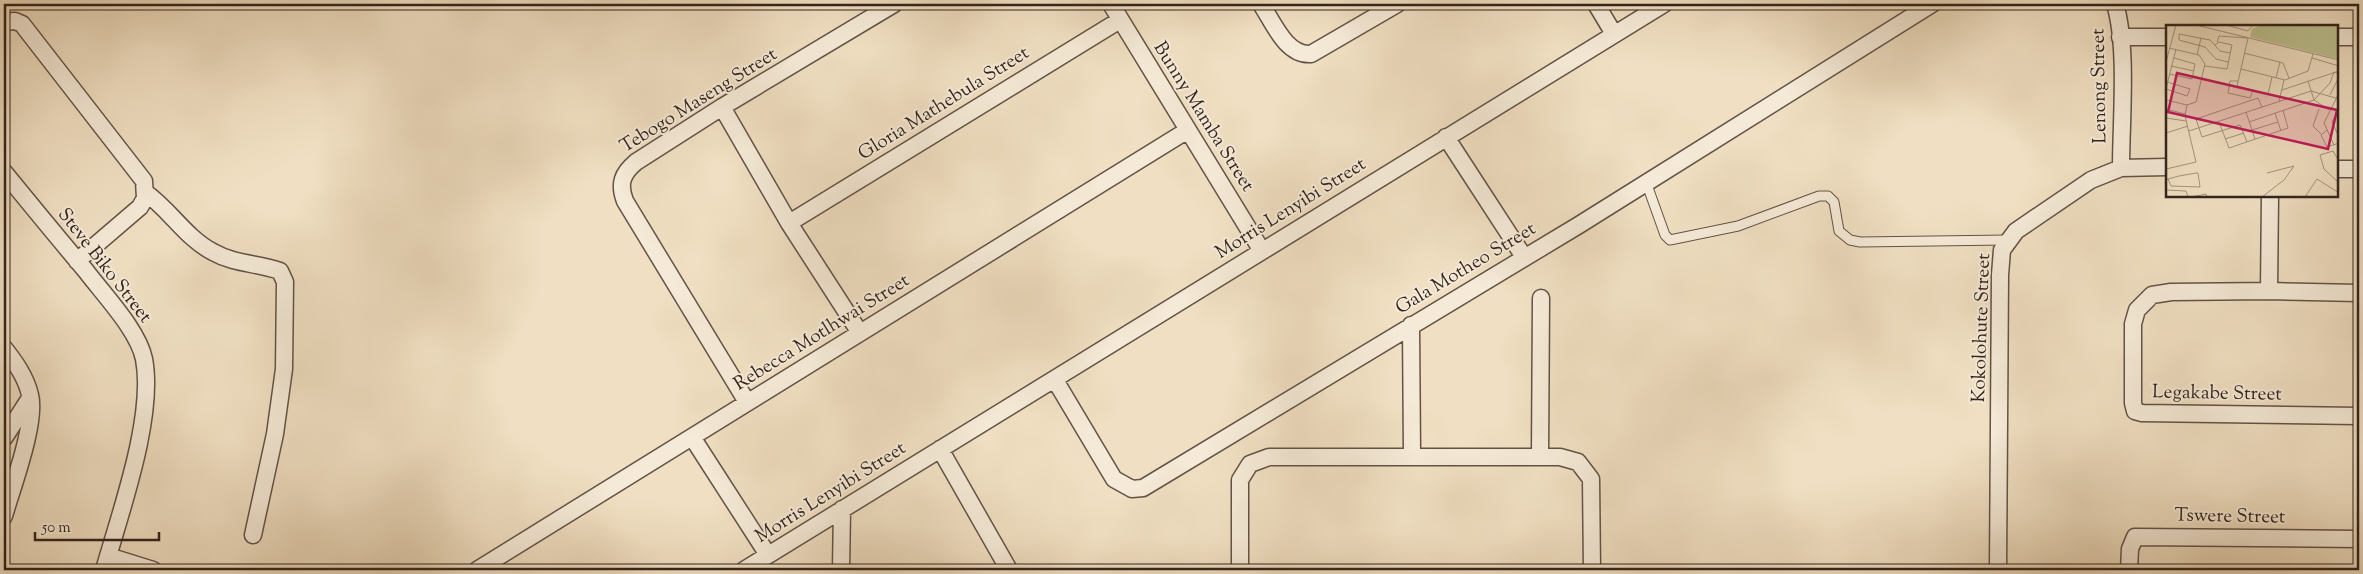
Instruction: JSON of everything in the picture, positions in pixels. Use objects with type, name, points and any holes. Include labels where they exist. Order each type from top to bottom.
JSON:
[{"type":"street","name":"Tebogo Maseng Street","points":[[747,402],[622,194],[622,178],[625,172],[722,107],[894,4]]},
{"type":"street","name":"Bunny Mamba Street","points":[[1111,4],[1262,251]]},
{"type":"street","points":[[1261,4],[1290,49],[1303,55],[1311,54],[1397,4]]},
{"type":"street","points":[[1596,4],[1614,34]]},
{"type":"street","name":"Morris Lenyibi Street","points":[[744,570],[1056,380],[1446,137],[1664,4]]},
{"type":"street","name":"Gala Motheo Street","points":[[1056,380],[1114,479],[1132,489],[1143,488],[1524,257],[1932,4]]},
{"type":"street","name":"Lenong Street","points":[[2115,4],[2119,17],[2120,37],[2121,168]]},
{"type":"street","name":"Gloria Mathebula Street","points":[[789,223],[1120,20]]},
{"type":"street","points":[[4,22],[15,21],[22,24],[138,170],[144,181],[146,193],[140,207],[77,261]]},
{"type":"street","points":[[2120,37],[2166,37]]},
{"type":"street","points":[[2338,37],[2359,37]]},
{"type":"street","points":[[722,107],[789,223],[860,333]]},
{"type":"street","name":"Rebecca Motlhwai Street","points":[[477,570],[1188,130]]},
{"type":"street","points":[[1446,137],[1524,257]]},
{"type":"street","name":"Kokolohute Street","points":[[1998,570],[2000,275],[2002,250],[2007,240],[2016,230],[2091,180],[2121,168],[2166,167]]},
{"type":"street","points":[[2338,169],[2359,169]]},
{"type":"street","name":"Steve Biko Street","points":[[4,172],[115,308],[138,342],[144,358],[145,410],[130,477],[106,563]]},
{"type":"street","points":[[146,193],[167,209],[194,240],[211,252],[232,261],[280,271],[285,282],[284,370],[275,434],[253,535]]},
{"type":"street","points":[[2269,291],[2270,198]]},
{"type":"street","name":"Legakabe Street","points":[[2359,293],[2269,291],[2171,292],[2152,295],[2145,299],[2137,310],[2133,324],[2133,403],[2135,411],[2142,413],[2359,416]]},
{"type":"street","points":[[1540,456],[1541,298]]},
{"type":"street","points":[[1411,325],[1412,456]]},
{"type":"street","points":[[4,348],[17,365],[31,397],[26,436],[4,516]]},
{"type":"street","points":[[4,438],[31,397]]},
{"type":"street","points":[[692,437],[768,556]]},
{"type":"street","points":[[940,449],[1009,570]]},
{"type":"street","points":[[1240,570],[1240,480],[1250,464],[1269,457],[1540,456],[1560,457],[1578,462],[1591,479],[1592,570]]},
{"type":"street","points":[[841,570],[842,510]]},
{"type":"street","name":"Tswere Street","points":[[2130,570],[2130,549],[2135,537],[2359,539]]},
{"type":"street","points":[[106,563],[153,570]]},
{"type":"lane","points":[[1646,182],[1664,235],[1670,240],[1738,226],[1818,196],[1828,196],[1834,202],[1839,231],[1850,240],[1860,242],[2007,240]]}]
